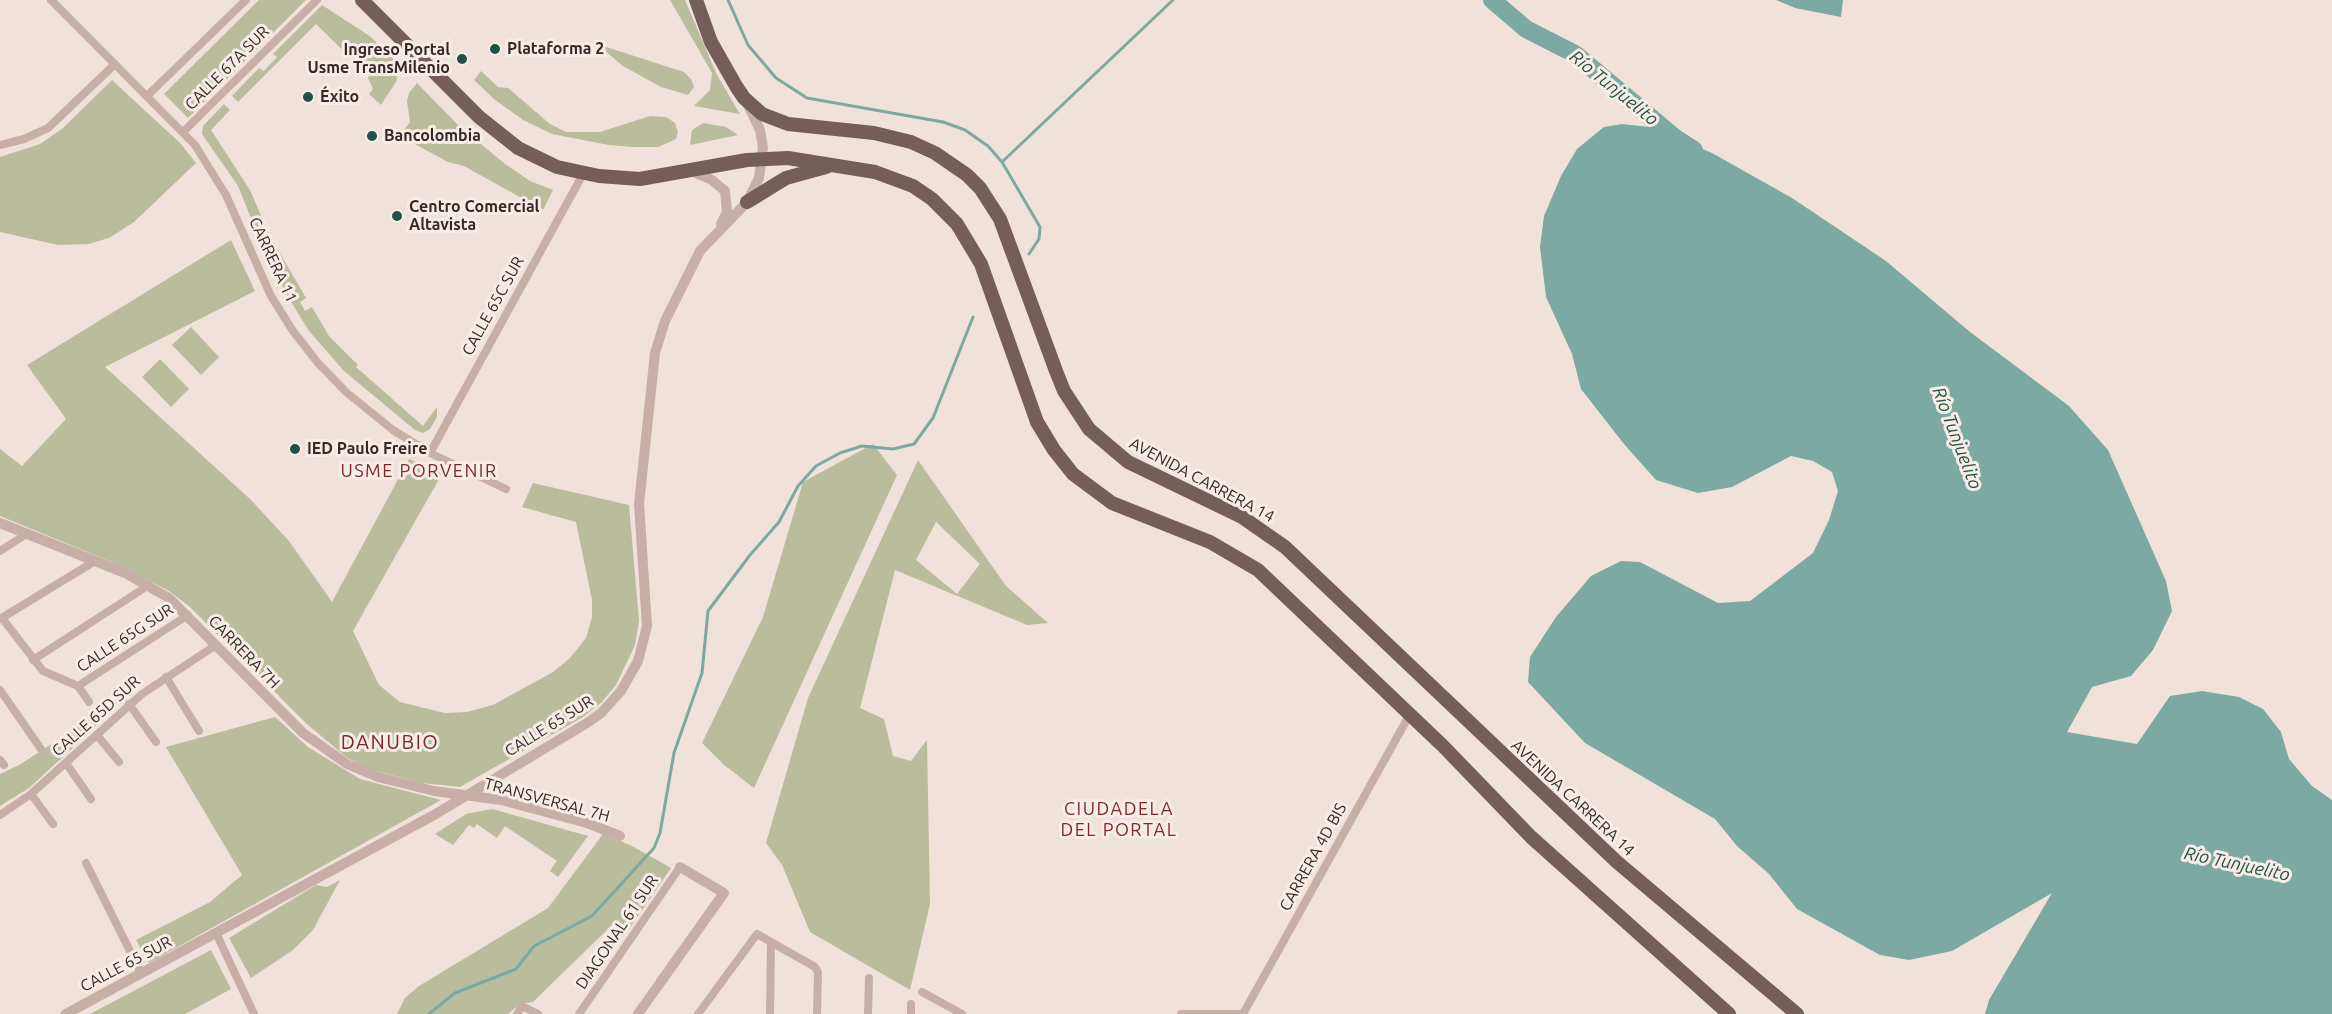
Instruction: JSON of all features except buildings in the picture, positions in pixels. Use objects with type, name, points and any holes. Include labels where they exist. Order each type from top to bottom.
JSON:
[{"type":"main road","points":[[362,0],[500,135],[538,159],[583,174],[640,179],[763,159],[788,158],[875,172],[913,186],[932,199],[957,224],[981,264],[1037,422],[1054,450],[1073,474],[1112,503],[1210,542],[1245,560],[1272,582],[1410,714],[1548,853],[1729,1014]]},
{"type":"main road","name":"AVENIDA CARRERA 14","points":[[696,0],[711,42],[744,98],[762,114],[777,122],[874,133],[912,142],[935,153],[967,175],[980,188],[1000,219],[1064,391],[1089,429],[1128,462],[1242,517],[1286,547],[1608,854],[1797,1014]]},
{"type":"main road","points":[[747,202],[786,178],[810,170],[841,165]]},
{"type":"street","name":"CARRERA 11","points":[[51,0],[183,132],[219,182],[261,278],[304,348],[361,405],[430,453],[506,489]]},
{"type":"street","points":[[147,96],[246,0]]},
{"type":"street","name":"CALLE 67A SUR","points":[[183,132],[317,0]]},
{"type":"street","points":[[0,145],[24,140],[48,128],[115,64]]},
{"type":"street","name":"CALLE 65 SUR","points":[[716,232],[747,202],[759,178],[763,159],[760,130],[744,98]]},
{"type":"street","name":"CALLE 65 SUR","points":[[66,1014],[466,795],[602,712],[621,691],[638,661],[644,642],[647,613],[639,496],[654,360],[665,321],[693,263],[716,232],[727,212],[725,191],[712,180],[691,171]]},
{"type":"street","name":"CALLE 65C SUR","points":[[430,453],[583,174]]},
{"type":"street","name":"CARRERA 7H","points":[[0,523],[149,585],[188,615],[303,733],[335,757],[378,777],[466,795]]},
{"type":"street","points":[[0,551],[28,533]]},
{"type":"street","points":[[89,702],[78,686],[50,676],[33,660],[1,619],[95,561]]},
{"type":"street","points":[[33,660],[149,585]]},
{"type":"street","name":"CALLE 65G SUR","points":[[78,686],[188,615]]},
{"type":"street","name":"CALLE 65D SUR","points":[[0,815],[31,794],[129,704],[216,645]]},
{"type":"street","points":[[166,677],[199,732]]},
{"type":"street","points":[[0,690],[41,749]]},
{"type":"street","points":[[129,704],[156,742]]},
{"type":"street","name":"CARRERA 4D BIS","points":[[1243,1014],[1410,714]]},
{"type":"street","points":[[97,735],[119,762]]},
{"type":"street","points":[[66,763],[91,799]]},
{"type":"street","points":[[31,794],[53,824]]},
{"type":"street","name":"TRANSVERSAL 7H","points":[[466,795],[524,806],[587,823],[620,836]]},
{"type":"street","points":[[86,863],[141,974]]},
{"type":"street","points":[[638,1014],[724,893],[680,867]]},
{"type":"street","name":"DIAGONAL 61 SUR","points":[[579,1014],[680,867]]},
{"type":"street","points":[[216,933],[254,1014]]},
{"type":"street","points":[[698,1014],[757,934],[815,967],[818,972],[817,1014]]},
{"type":"street","points":[[769,1012],[771,942]]},
{"type":"street","points":[[868,1014],[869,978]]},
{"type":"street","points":[[922,992],[962,1014]]},
{"type":"street","points":[[911,1004],[911,1014]]},
{"type":"street","points":[[519,1010],[538,1014]]},
{"type":"street","points":[[1181,1014],[1243,1014]]},
{"type":"green space","points":[[259,0],[306,0],[188,118],[164,94]]},
{"type":"green space","points":[[670,0],[685,0],[717,75],[740,114],[694,106],[710,90],[712,73]]},
{"type":"green space","points":[[322,5],[371,37],[400,66],[396,82],[381,105],[369,94],[373,89],[369,76],[316,24],[238,102],[232,96],[259,68],[264,71],[277,57],[273,54]]},
{"type":"green space","points":[[597,44],[684,72],[691,79],[694,87],[688,95],[661,87],[623,66]]},
{"type":"green space","points":[[481,71],[498,87],[508,88],[550,124],[566,132],[600,132],[650,116],[666,117],[675,123],[678,132],[676,139],[658,147],[633,147],[609,145],[552,134],[523,120],[494,99],[474,80]]},
{"type":"green space","points":[[112,80],[180,143],[196,163],[134,222],[109,238],[88,244],[58,245],[0,232],[0,157],[40,144],[63,128]]},
{"type":"green space","points":[[417,83],[457,124],[505,164],[530,181],[553,190],[543,210],[464,166],[448,162],[400,136],[410,122],[407,101],[409,93]]},
{"type":"green space","points":[[224,104],[230,110],[211,130],[250,190],[269,234],[306,298],[300,302],[305,311],[312,307],[329,336],[358,365],[356,367],[423,426],[437,407],[437,417],[430,429],[423,433],[415,430],[344,371],[309,331],[285,292],[259,238],[238,186],[202,134],[203,126]]},
{"type":"green space","points":[[703,123],[726,127],[738,135],[690,145],[692,130]]},
{"type":"green space","points":[[231,240],[255,291],[105,367],[250,499],[289,541],[332,602],[409,459],[443,472],[353,631],[379,685],[400,702],[445,713],[467,712],[493,705],[553,672],[570,658],[586,638],[592,617],[592,600],[576,522],[522,507],[533,483],[629,505],[639,621],[635,645],[616,685],[602,702],[583,717],[460,787],[422,783],[368,769],[346,757],[307,724],[190,607],[169,591],[114,563],[0,516],[0,449],[22,466],[66,419],[27,365]]},
{"type":"green space","points":[[191,327],[219,357],[201,375],[172,345]]},
{"type":"green space","points":[[160,359],[189,389],[171,407],[142,377]]},
{"type":"green space","points":[[873,444],[897,475],[754,788],[723,764],[702,743],[763,617],[803,482]]},
{"type":"green space","points":[[918,460],[1006,586],[1048,623],[1027,625],[895,570],[860,708],[884,719],[893,756],[911,761],[927,740],[930,904],[910,990],[810,932],[782,865],[766,843],[808,698]],"holes":[[[936,522],[980,564],[957,594],[916,560]]]},
{"type":"green space","points":[[120,700],[89,733],[29,788],[0,806],[0,774],[19,765]]},
{"type":"green space","points":[[275,717],[308,747],[360,779],[441,800],[149,963],[136,940],[210,902],[242,875],[166,747]]},
{"type":"green space","points":[[492,809],[588,836],[558,877],[550,871],[557,861],[505,826],[497,838],[477,824],[474,828],[469,825],[453,845],[435,834],[466,814]]},
{"type":"green space","points":[[603,834],[630,845],[671,868],[629,929],[617,920],[533,1002],[520,1004],[508,1014],[397,1014],[405,998],[419,986],[548,908]]},
{"type":"green space","points":[[340,880],[313,930],[293,950],[251,978],[229,938],[316,885],[327,887]]},
{"type":"green space","points":[[211,950],[231,989],[185,1014],[90,1014]]},
{"type":"water","points":[[1776,0],[1843,0],[1841,17],[1795,8]]},
{"type":"water","points":[[1622,124],[1650,127],[1712,153],[1792,198],[1886,261],[1970,332],[2069,406],[2108,450],[2166,581],[2172,611],[2153,650],[2131,676],[2092,687],[2067,732],[2137,744],[2170,696],[2202,691],[2239,697],[2263,709],[2281,732],[2289,759],[2312,786],[2332,800],[2332,1014],[1985,1014],[1989,1000],[2052,893],[1952,951],[1909,960],[1880,955],[1797,909],[1769,874],[1737,846],[1715,819],[1585,743],[1528,682],[1530,657],[1556,617],[1591,576],[1621,561],[1640,562],[1718,603],[1750,601],[1813,553],[1829,520],[1838,491],[1832,472],[1813,461],[1791,456],[1732,487],[1698,493],[1656,480],[1581,389],[1572,354],[1546,297],[1540,247],[1544,216],[1561,176],[1577,149],[1604,127]]},
{"type":"waterway","points":[[728,0],[748,45],[776,78],[807,98],[943,122],[965,130],[988,146],[1002,162]]},
{"type":"waterway","points":[[1029,254],[1039,239],[1040,227],[1002,162],[1173,0]]},
{"type":"waterway","name":"Río Tunjuelito","points":[[1492,0],[1526,29],[1575,54],[1674,137],[1694,150]]},
{"type":"waterway","points":[[429,1014],[455,993],[516,969],[534,946],[592,916],[654,848],[660,833],[674,753],[702,673],[708,611],[750,555],[779,522],[798,486],[816,466],[840,453],[862,446],[893,449],[914,444],[933,418],[973,317]]},
{"type":"place","name":"Plataforma 2","points":[[495,49]]},
{"type":"place","name":"Ingreso Portal Usme TransMilenio","points":[[462,59]]},
{"type":"place","name":"Éxito","points":[[308,97]]},
{"type":"place","name":"Bancolombia","points":[[372,136]]},
{"type":"place","name":"Centro Comercial Altavista","points":[[397,216]]},
{"type":"place","name":"IED Paulo Freire","points":[[295,449]]},
{"type":"district","name":"USME PORVENIR","points":[[419,471]]},
{"type":"district","name":"DANUBIO","points":[[390,742]]},
{"type":"district","name":"CIUDADELA DEL PORTAL","points":[[1119,819]]}]
